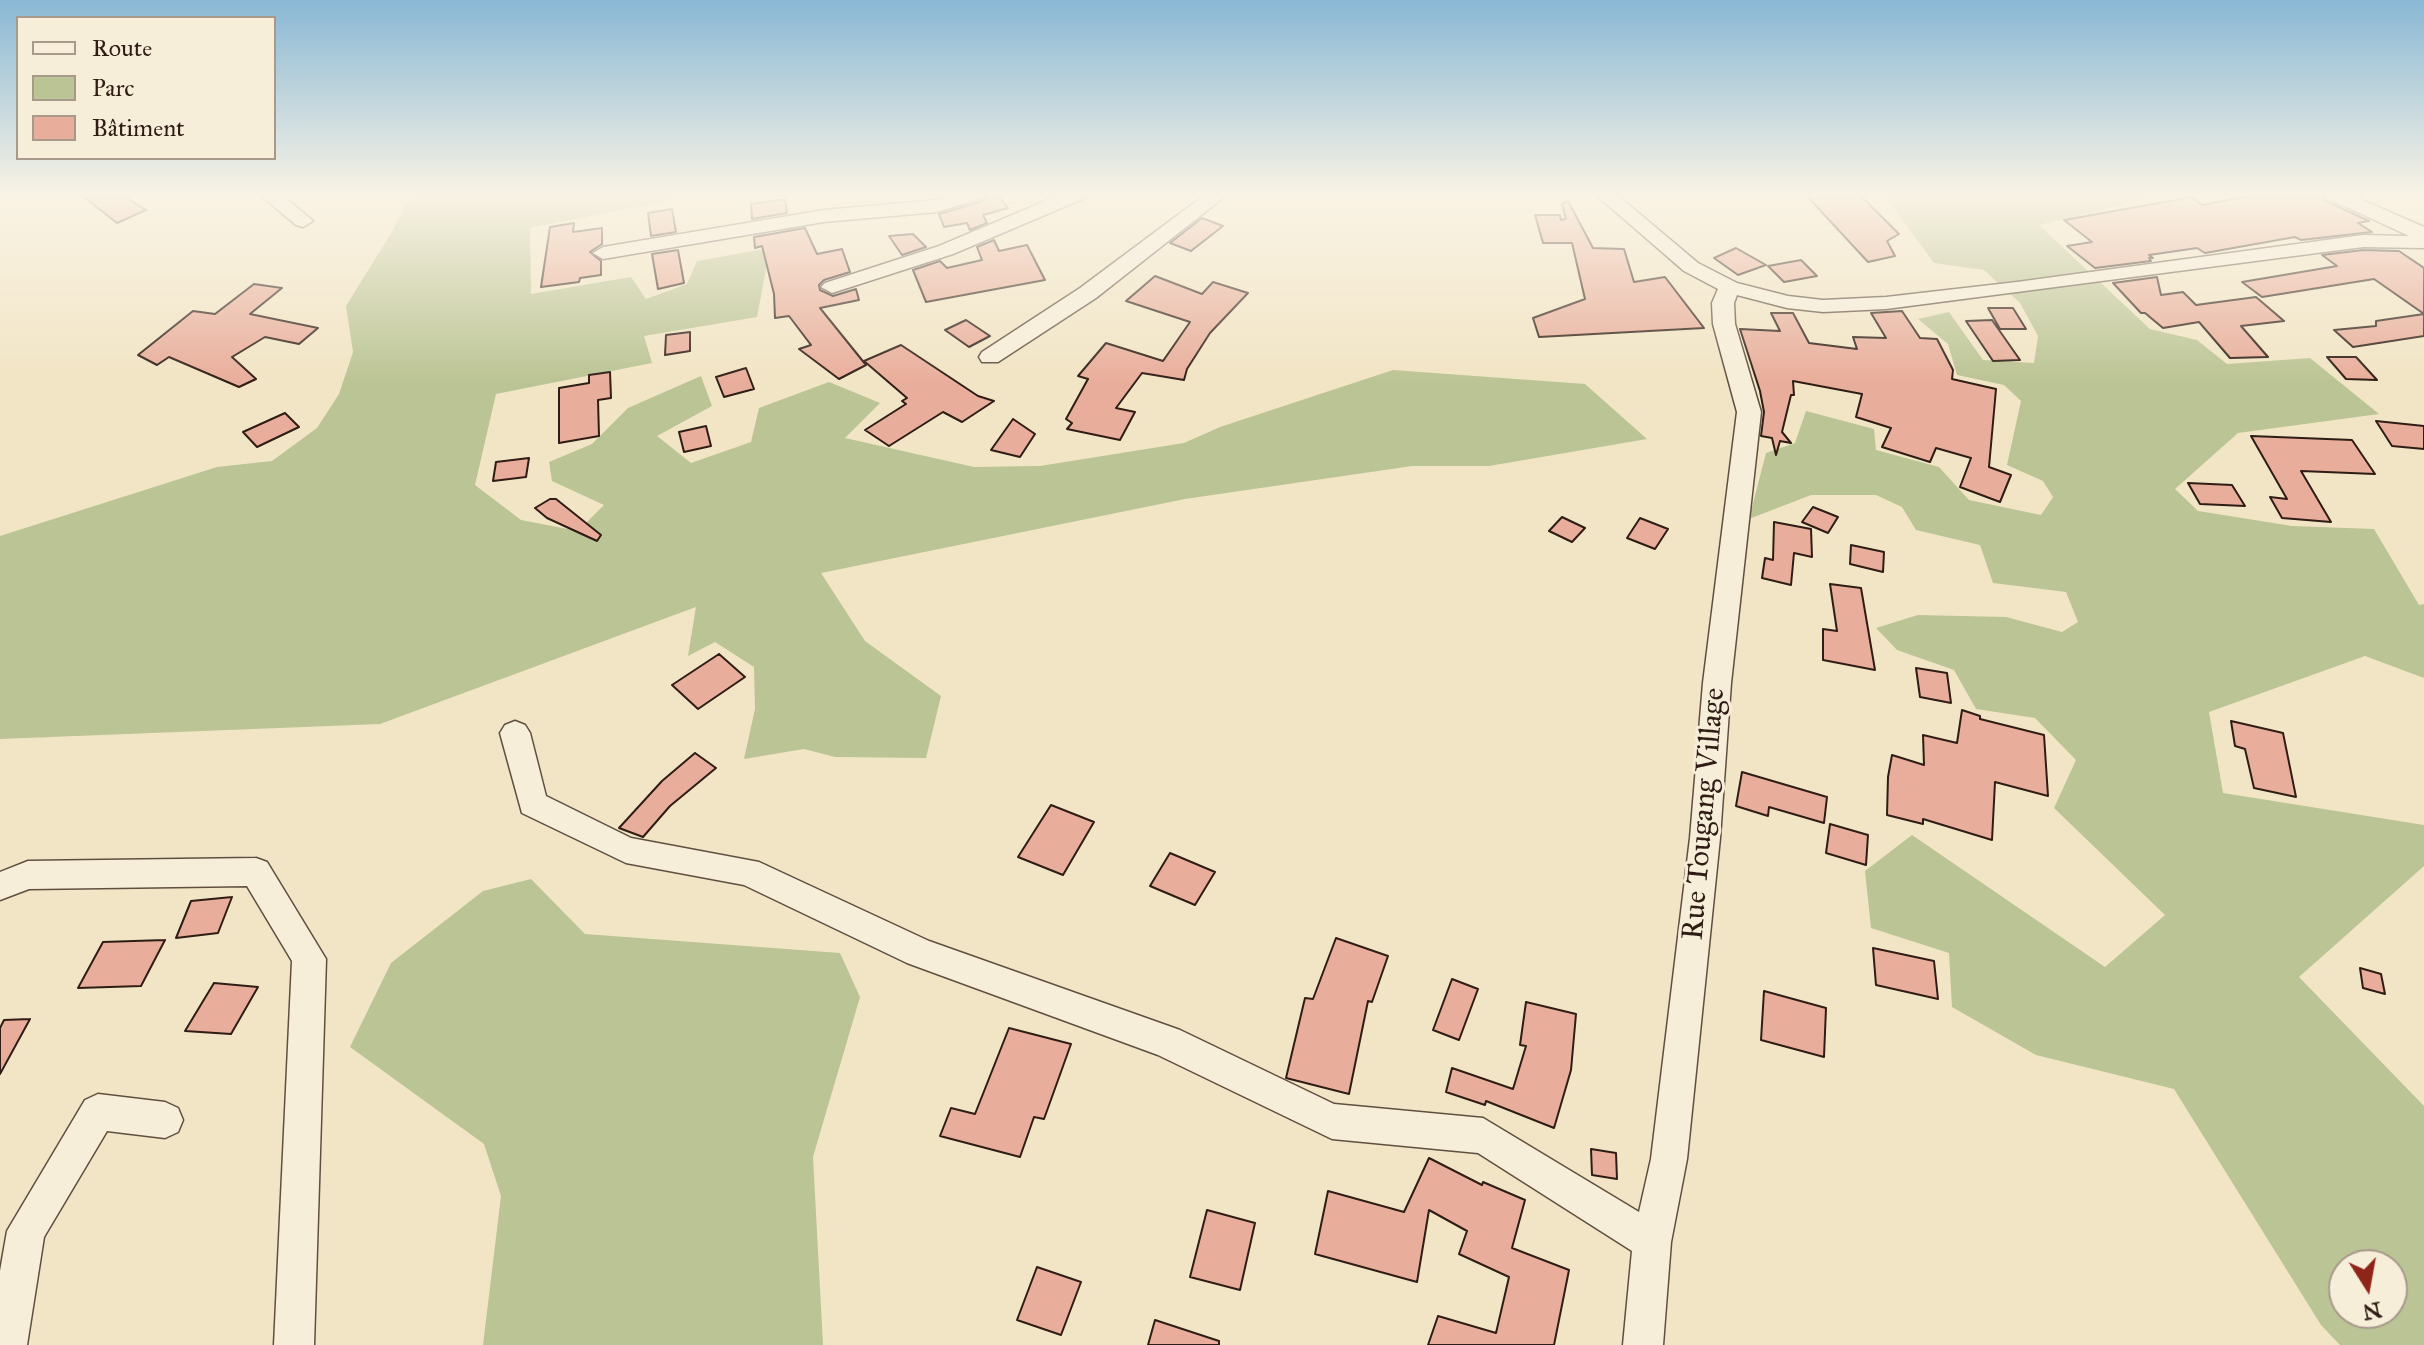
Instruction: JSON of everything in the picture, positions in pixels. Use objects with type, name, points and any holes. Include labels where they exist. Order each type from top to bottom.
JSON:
[{"type":"street","points":[[832,287],[925,257]]},
{"type":"street","points":[[990,357],[1088,293],[1136,257]]},
{"type":"street","points":[[1679,257],[1691,267],[1730,287],[1787,302],[1823,306],[1886,303],[2017,288],[2247,257]]},
{"type":"street","name":"Rue Tougang Village","points":[[1643,1345],[1652,1242],[1671,1144],[1705,838],[1717,683],[1749,412],[1724,324],[1723,303],[1730,287]]},
{"type":"street","points":[[515,733],[533,804],[626,850],[748,872],[919,952],[1168,1042],[1332,1121],[1483,1136],[1652,1242]]},
{"type":"street","points":[[0,886],[28,875],[256,872],[309,959],[294,1345]]},
{"type":"street","points":[[7,1345],[26,1231],[98,1112],[165,1120]]},
{"type":"green space","points":[[376,257],[530,257],[531,294],[631,277],[646,299],[687,284],[697,261],[721,257],[768,257],[757,317],[644,336],[652,363],[496,394],[475,485],[521,520],[578,531],[604,505],[552,481],[549,462],[592,444],[628,408],[701,376],[712,406],[657,436],[691,463],[751,442],[759,408],[829,382],[880,403],[845,438],[974,467],[1040,466],[1184,443],[1220,427],[1393,370],[1585,384],[1647,439],[1489,466],[1412,466],[1185,499],[821,573],[865,641],[941,696],[926,758],[835,757],[804,749],[744,759],[755,709],[754,667],[715,642],[688,656],[696,607],[380,724],[0,739],[0,536],[217,467],[272,461],[317,428],[339,394],[353,352],[346,306]]},
{"type":"green space","points":[[1929,257],[2073,257],[2150,329],[2197,340],[2227,364],[2310,358],[2379,414],[2238,433],[2175,489],[2198,511],[2292,526],[2374,529],[2419,605],[2424,604],[2424,678],[2365,656],[2209,712],[2223,793],[2424,825],[2424,866],[2299,977],[2424,1106],[2424,1345],[2340,1345],[2321,1325],[2174,1089],[2036,1055],[1952,1007],[1949,953],[1871,928],[1865,871],[1912,835],[2105,967],[2165,915],[2054,808],[2076,760],[2035,718],[1976,709],[1954,670],[1897,650],[1876,628],[1918,615],[2006,617],[2062,632],[2078,622],[2066,592],[1993,583],[1980,545],[1916,530],[1902,507],[1876,495],[1811,495],[1749,519],[1766,453],[1795,443],[1806,411],[1874,429],[1876,450],[1939,467],[1969,500],[2041,515],[2053,497],[2043,481],[2007,465],[2021,401],[2004,385],[1957,375],[1948,344],[1918,319],[1949,312],[1983,360],[2034,363],[2038,336],[2020,303],[1984,270],[1934,263]]},
{"type":"green space","points":[[531,879],[585,934],[840,953],[860,997],[813,1157],[823,1345],[483,1345],[501,1196],[484,1144],[350,1047],[391,963],[483,891]]},
{"type":"building","points":[[546,257],[596,257],[601,261],[601,275],[580,278],[579,282],[541,287]]},
{"type":"building","points":[[652,257],[679,257],[684,283],[658,289]]},
{"type":"building","points":[[765,257],[845,257],[850,272],[824,280],[819,285],[820,290],[833,296],[856,289],[859,300],[820,308],[866,365],[839,379],[799,349],[811,345],[789,316],[775,318],[774,294]]},
{"type":"building","points":[[981,257],[1033,257],[1045,280],[926,302],[913,270],[940,261],[947,268],[982,260]]},
{"type":"building","points":[[1575,257],[1626,257],[1634,282],[1665,277],[1704,328],[1539,337],[1533,318],[1585,299]]},
{"type":"building","points":[[1751,257],[1766,265],[1738,275],[1714,258]]},
{"type":"building","points":[[1863,257],[1892,257],[1868,262]]},
{"type":"building","points":[[2081,257],[2153,258],[2149,258],[2151,261],[2095,268]]},
{"type":"building","points":[[2324,257],[2407,257],[2424,268],[2424,314],[2374,279],[2262,297],[2242,282],[2337,266]]},
{"type":"building","points":[[1801,260],[1817,276],[1784,282],[1768,266]]},
{"type":"building","points":[[1155,276],[1202,294],[1213,282],[1248,293],[1210,333],[1187,369],[1184,380],[1142,373],[1116,408],[1135,412],[1120,440],[1067,429],[1072,423],[1066,419],[1088,379],[1078,376],[1106,343],[1163,361],[1190,322],[1126,301]]},
{"type":"building","points":[[2157,277],[2161,295],[2183,292],[2196,305],[2256,297],[2284,321],[2241,326],[2268,357],[2230,358],[2199,322],[2163,328],[2141,313],[2113,283]]},
{"type":"building","points":[[254,284],[282,288],[250,314],[318,328],[299,344],[265,337],[232,357],[256,379],[239,387],[169,357],[157,365],[138,355],[193,311],[215,314]]},
{"type":"building","points":[[1988,308],[2013,308],[2026,329],[2000,329]]},
{"type":"building","points":[[1902,311],[1920,338],[1937,339],[1953,370],[1952,379],[1996,389],[1989,467],[2011,475],[2000,502],[1960,487],[1971,458],[1936,448],[1930,462],[1882,447],[1891,428],[1856,417],[1862,394],[1793,381],[1794,395],[1791,395],[1782,432],[1791,443],[1780,441],[1776,455],[1772,438],[1761,436],[1764,412],[1760,391],[1740,329],[1780,331],[1771,313],[1793,313],[1809,343],[1857,349],[1853,337],[1886,338],[1871,313]]},
{"type":"building","points":[[2424,314],[2424,336],[2353,347],[2334,330],[2376,326],[2376,321]]},
{"type":"building","points":[[966,320],[990,336],[969,347],[945,330]]},
{"type":"building","points":[[1992,320],[2020,360],[1993,361],[1966,321]]},
{"type":"building","points":[[690,332],[690,351],[665,355],[666,335]]},
{"type":"building","points":[[901,345],[978,396],[994,401],[962,422],[943,412],[889,446],[865,430],[906,404],[902,401],[907,398],[864,361]]},
{"type":"building","points":[[2327,357],[2356,357],[2377,380],[2346,379]]},
{"type":"building","points":[[746,368],[754,389],[724,397],[716,377]]},
{"type":"building","points":[[610,372],[611,398],[598,400],[599,436],[559,443],[559,388],[589,383],[589,375]]},
{"type":"building","points":[[285,413],[299,427],[257,447],[243,432]]},
{"type":"building","points":[[1013,419],[1035,434],[1020,457],[991,450]]},
{"type":"building","points":[[2376,421],[2424,426],[2424,449],[2392,446]]},
{"type":"building","points":[[706,426],[711,446],[684,452],[679,432]]},
{"type":"building","points":[[2251,436],[2352,440],[2375,474],[2301,471],[2331,522],[2282,518],[2270,497],[2287,499]]},
{"type":"building","points":[[529,458],[526,477],[493,481],[496,462]]},
{"type":"building","points":[[2188,483],[2232,485],[2245,506],[2200,504]]},
{"type":"building","points":[[556,499],[601,535],[597,541],[547,518],[535,508]]},
{"type":"building","points":[[1813,507],[1838,517],[1828,533],[1802,522]]},
{"type":"building","points":[[1562,517],[1585,528],[1572,542],[1549,531]]},
{"type":"building","points":[[1640,518],[1668,529],[1655,549],[1627,538]]},
{"type":"building","points":[[1774,522],[1811,529],[1812,557],[1794,553],[1791,585],[1762,578],[1765,558],[1773,560]]},
{"type":"building","points":[[1851,545],[1884,552],[1883,572],[1850,564]]},
{"type":"building","points":[[1830,584],[1861,588],[1875,670],[1823,660],[1823,629],[1837,631]]},
{"type":"building","points":[[719,654],[745,677],[698,709],[672,685]]},
{"type":"building","points":[[1916,668],[1947,673],[1951,703],[1920,697]]},
{"type":"building","points":[[1962,710],[1980,716],[1980,719],[2044,735],[2048,796],[1995,782],[1992,840],[1923,819],[1923,824],[1887,815],[1892,755],[1924,765],[1923,735],[1957,743]]},
{"type":"building","points":[[2231,721],[2283,733],[2296,797],[2254,788],[2245,749],[2235,746]]},
{"type":"building","points":[[695,753],[716,768],[670,806],[643,837],[619,828],[662,781]]},
{"type":"building","points":[[1742,772],[1827,797],[1824,823],[1769,807],[1768,816],[1736,806]]},
{"type":"building","points":[[1051,805],[1094,822],[1063,875],[1018,857]]},
{"type":"building","points":[[1830,824],[1868,835],[1866,865],[1826,853]]},
{"type":"building","points":[[1170,853],[1215,872],[1195,905],[1150,886]]},
{"type":"building","points":[[232,897],[218,933],[176,938],[191,901]]},
{"type":"building","points":[[1336,938],[1388,956],[1372,1002],[1368,1001],[1349,1094],[1286,1078],[1305,998],[1313,999]]},
{"type":"building","points":[[165,940],[141,986],[78,988],[103,942]]},
{"type":"building","points":[[1873,948],[1934,961],[1938,999],[1876,985]]},
{"type":"building","points":[[2360,968],[2381,974],[2385,994],[2363,988]]},
{"type":"building","points":[[1452,979],[1478,989],[1459,1040],[1433,1030]]},
{"type":"building","points":[[214,983],[258,987],[231,1034],[185,1031]]},
{"type":"building","points":[[1764,991],[1826,1008],[1824,1057],[1761,1040]]},
{"type":"building","points":[[1526,1002],[1576,1014],[1571,1070],[1554,1128],[1486,1101],[1485,1105],[1446,1092],[1452,1068],[1513,1089],[1526,1046],[1520,1045]]},
{"type":"building","points":[[30,1019],[0,1074],[0,1028],[4,1020]]},
{"type":"building","points":[[1009,1028],[1071,1044],[1044,1119],[1034,1117],[1020,1157],[940,1136],[951,1108],[975,1114]]},
{"type":"building","points":[[1591,1149],[1616,1153],[1617,1179],[1592,1175]]},
{"type":"building","points":[[1429,1158],[1482,1185],[1483,1182],[1525,1200],[1512,1248],[1569,1270],[1554,1345],[1428,1345],[1438,1316],[1496,1333],[1509,1277],[1459,1254],[1467,1231],[1429,1210],[1417,1282],[1315,1254],[1328,1191],[1404,1212]]},
{"type":"building","points":[[1207,1210],[1255,1223],[1240,1290],[1190,1277]]},
{"type":"building","points":[[1037,1267],[1081,1282],[1061,1335],[1017,1320]]},
{"type":"building","points":[[1155,1320],[1219,1341],[1219,1345],[1148,1345]]}]
